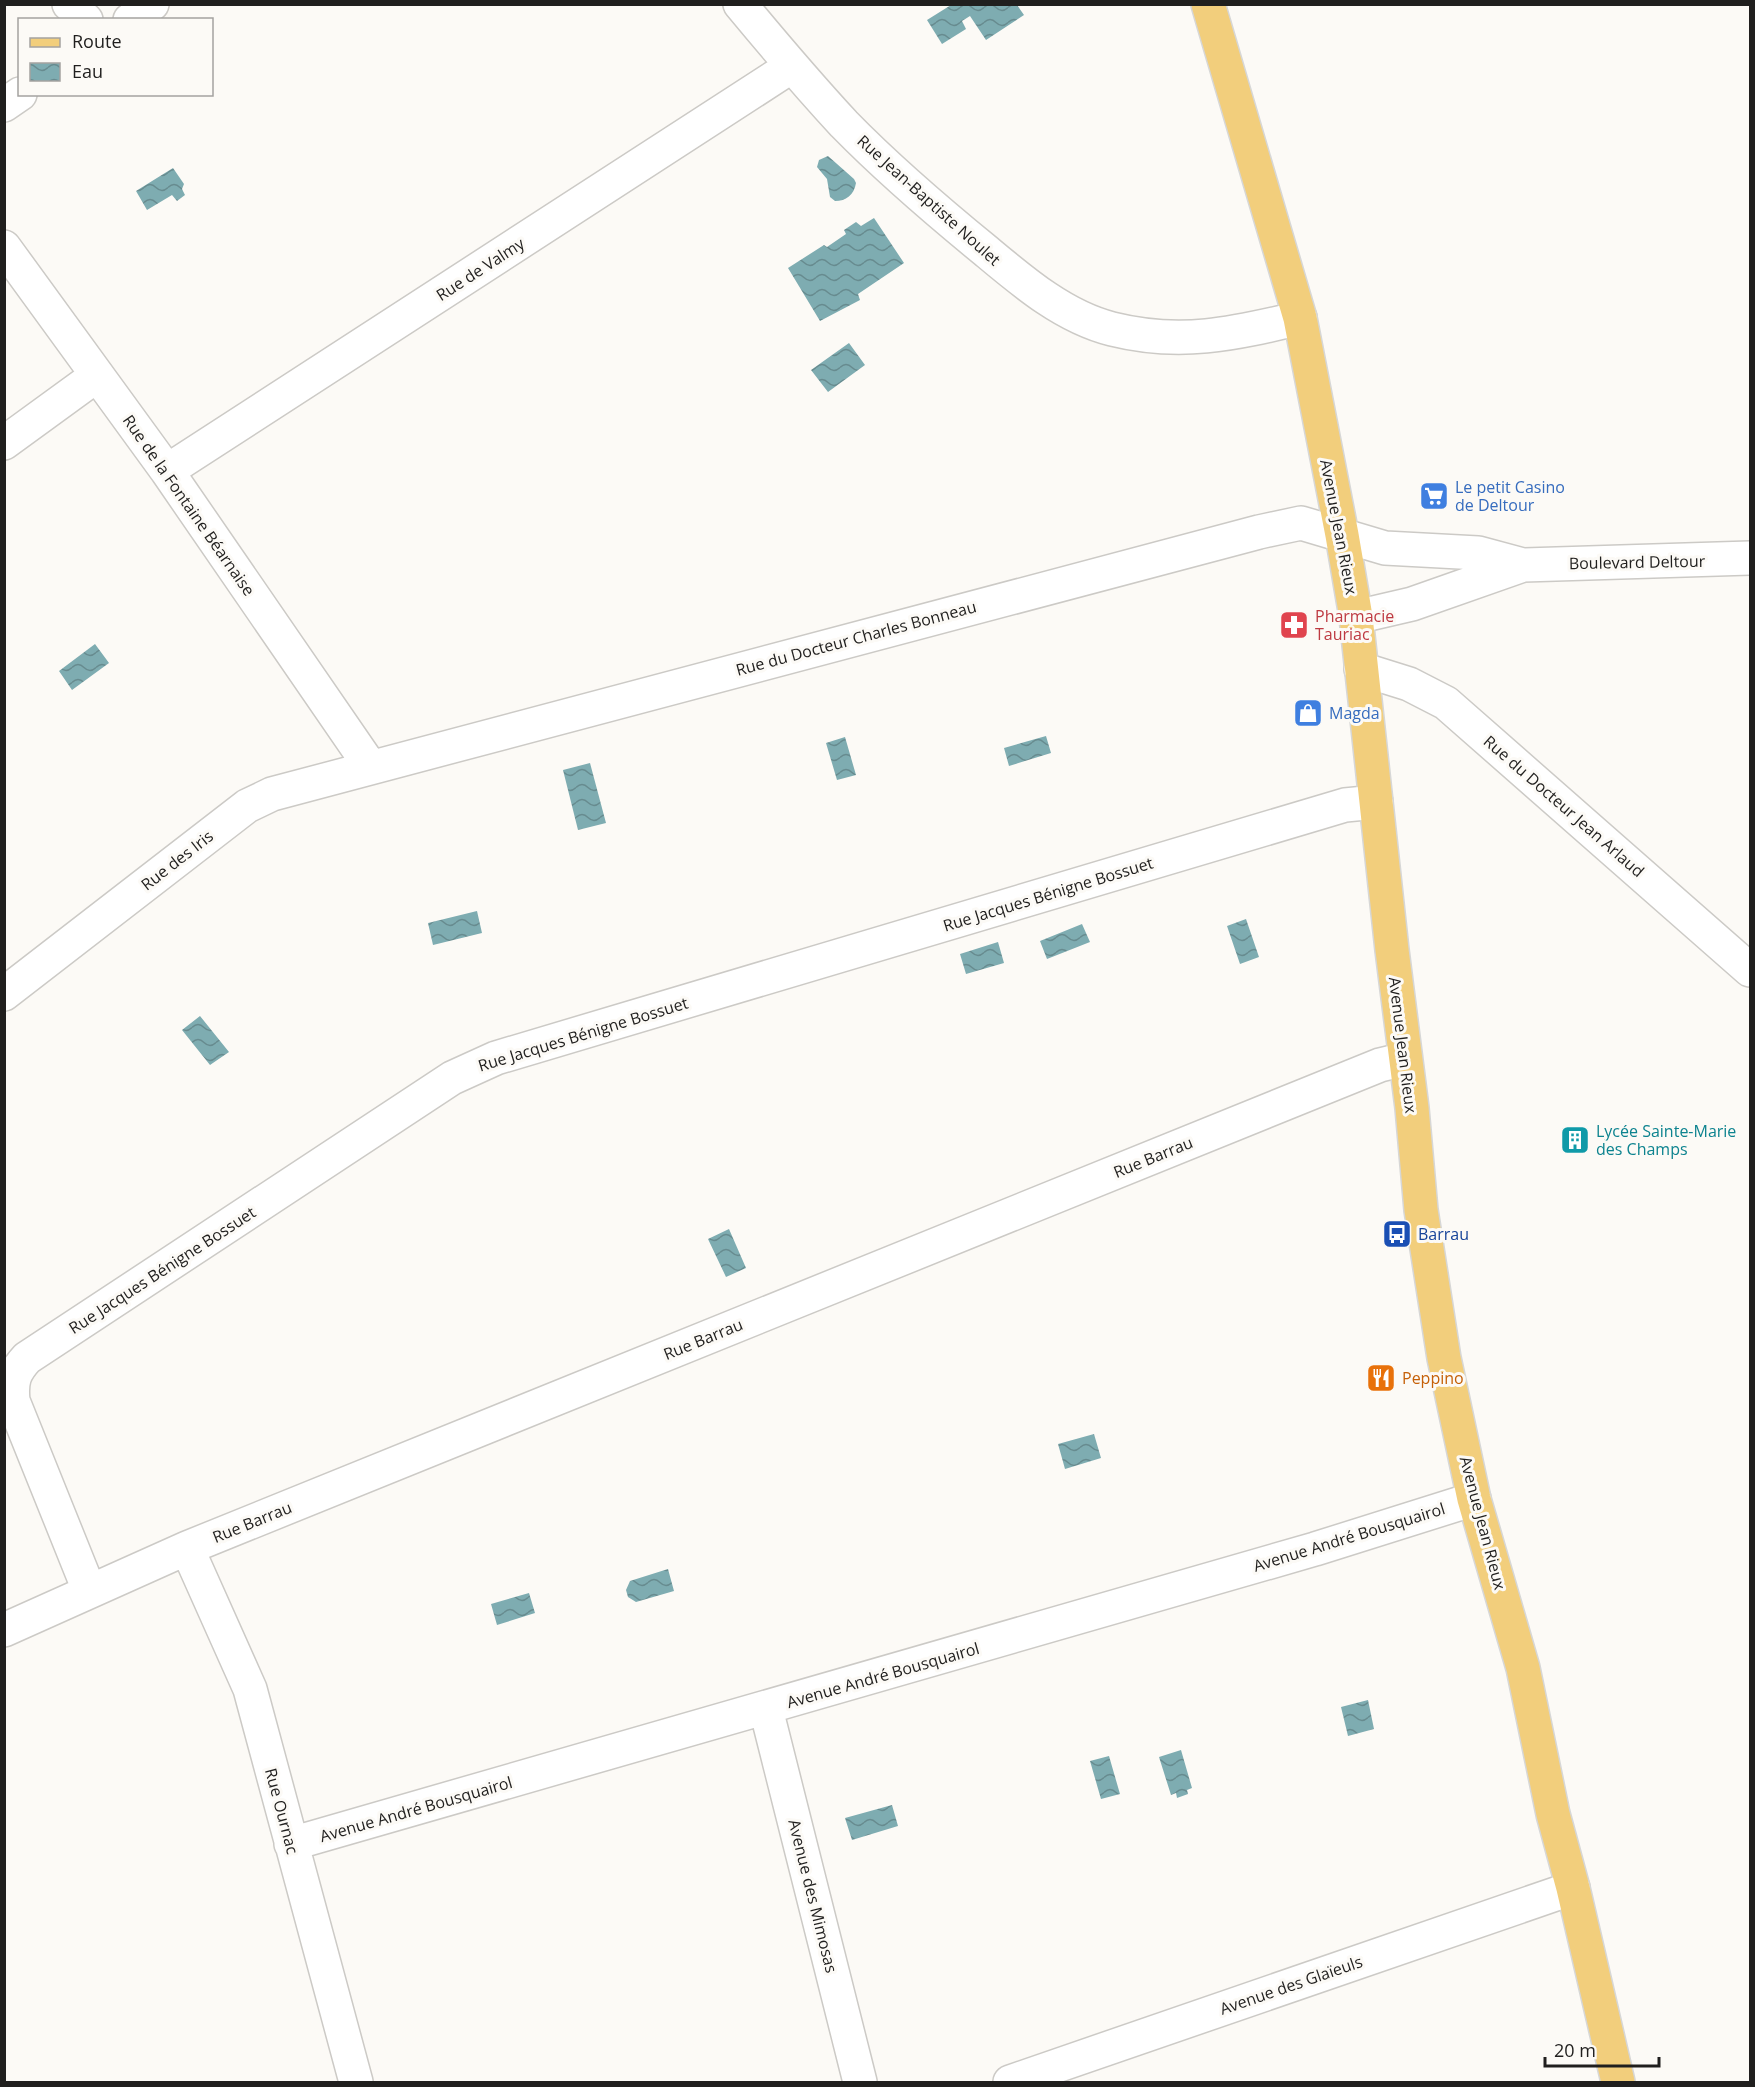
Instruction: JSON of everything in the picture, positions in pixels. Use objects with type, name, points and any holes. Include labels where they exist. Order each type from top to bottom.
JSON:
[{"type":"main road","name":"Avenue Jean Rieux","points":[[1208,4],[1300,318],[1356,617],[1428,1269],[1474,1499],[1523,1668],[1553,1814],[1574,1888],[1617,2082]]},
{"type":"street","points":[[69,4],[84,18]]},
{"type":"street","points":[[133,18],[152,4]]},
{"type":"street","name":"Rue Jean-Baptiste Noulet","points":[[740,4],[846,125],[939,213],[1012,273],[1053,302],[1082,318],[1110,329],[1146,336],[1210,338],[1300,318]]},
{"type":"street","name":"Rue de Valmy","points":[[167,471],[792,66]]},
{"type":"street","points":[[4,105],[18,95]]},
{"type":"street","name":"Rue de la Fontaine Béarnaise","points":[[4,247],[167,471],[369,766]]},
{"type":"street","points":[[4,443],[96,376]]},
{"type":"street","name":"Rue du Docteur Charles Bonneau","points":[[369,766],[1270,530],[1301,523],[1342,535]]},
{"type":"street","name":"Boulevard Deltour","points":[[1342,535],[1385,548],[1478,553],[1523,565],[1750,558]]},
{"type":"street","name":"Boulevard Deltour","points":[[1356,617],[1412,604],[1523,565]]},
{"type":"street","name":"Rue du Docteur Jean Arlaud","points":[[1361,669],[1409,684],[1446,703],[1750,970]]},
{"type":"street","name":"Rue des Iris","points":[[4,994],[247,806],[272,794],[369,766]]},
{"type":"street","name":"Rue Jacques Bénigne Bossuet","points":[[90,1590],[13,1401],[12,1384],[15,1371],[27,1358],[452,1077],[496,1058],[1345,805],[1376,802]]},
{"type":"street","name":"Rue Barrau","points":[[4,1630],[187,1548],[1380,1065],[1405,1059]]},
{"type":"street","name":"Avenue André Bousquairol","points":[[291,1844],[1315,1549],[1474,1499]]},
{"type":"street","name":"Rue Ournac","points":[[187,1548],[229,1635],[250,1689],[356,2082]]},
{"type":"street","name":"Avenue des Mimosas","points":[[766,1709],[860,2082]]},
{"type":"street","name":"Avenue des Glaïeuls","points":[[1010,2082],[1574,1888]]},
{"type":"water","points":[[951,5],[1017,5],[1024,15],[986,40],[970,16],[962,21],[966,29],[942,44],[927,20]]},
{"type":"water","points":[[828,156],[856,183],[851,194],[843,200],[835,201],[830,197],[827,179],[817,167],[819,160]]},
{"type":"water","points":[[173,168],[184,184],[182,189],[185,195],[177,201],[172,195],[147,210],[136,191]]},
{"type":"water","points":[[874,218],[904,263],[858,294],[860,300],[820,321],[788,268],[824,245],[827,247],[846,234],[844,230],[856,222],[861,226]]},
{"type":"water","points":[[849,343],[865,365],[828,392],[811,370]]},
{"type":"water","points":[[95,644],[109,663],[72,690],[59,671]]},
{"type":"water","points":[[1046,736],[1051,753],[1009,766],[1004,748]]},
{"type":"water","points":[[845,737],[856,775],[837,780],[826,743]]},
{"type":"water","points":[[590,763],[606,823],[578,830],[563,770]]},
{"type":"water","points":[[477,911],[482,933],[433,945],[428,923]]},
{"type":"water","points":[[1246,919],[1259,957],[1240,964],[1227,926]]},
{"type":"water","points":[[1082,924],[1090,942],[1047,959],[1040,941]]},
{"type":"water","points":[[998,942],[1004,963],[966,974],[960,954]]},
{"type":"water","points":[[200,1016],[229,1052],[210,1065],[182,1030]]},
{"type":"water","points":[[729,1229],[746,1268],[726,1277],[708,1239]]},
{"type":"water","points":[[1094,1434],[1101,1458],[1065,1469],[1058,1444]]},
{"type":"water","points":[[668,1569],[674,1591],[636,1602],[628,1597],[626,1590],[630,1581]]},
{"type":"water","points":[[529,1593],[535,1613],[497,1625],[491,1604]]},
{"type":"water","points":[[1368,1700],[1374,1729],[1348,1736],[1341,1707]]},
{"type":"water","points":[[1181,1750],[1192,1788],[1187,1790],[1188,1794],[1177,1798],[1176,1793],[1171,1795],[1159,1757]]},
{"type":"water","points":[[1109,1756],[1120,1794],[1101,1799],[1090,1761]]},
{"type":"water","points":[[892,1805],[898,1826],[852,1840],[845,1818]]},
{"type":"place","name":"Le petit Casino de Deltour","points":[[1434,496]]},
{"type":"place","name":"Pharmacie Tauriac","points":[[1294,625]]},
{"type":"place","name":"Magda","points":[[1308,713]]},
{"type":"place","name":"Lycée Sainte-Marie des Champs","points":[[1575,1140]]},
{"type":"place","name":"Barrau","points":[[1397,1234]]},
{"type":"place","name":"Peppino","points":[[1381,1378]]}]
